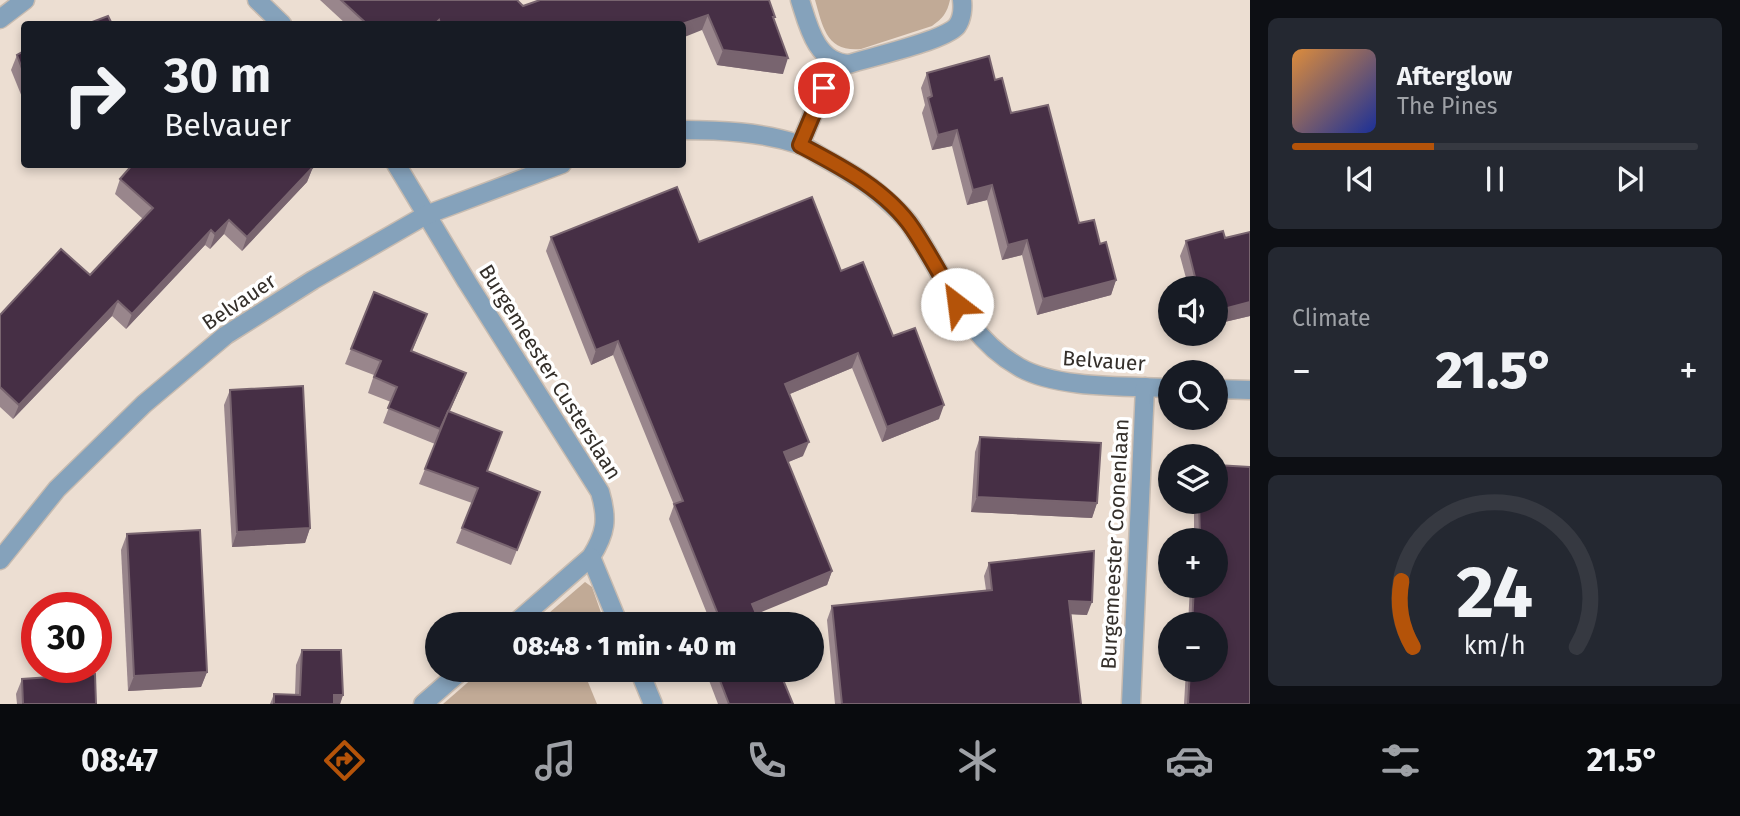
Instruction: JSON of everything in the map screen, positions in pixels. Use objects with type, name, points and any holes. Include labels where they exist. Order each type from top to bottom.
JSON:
[{"type":"street","points":[[0,19],[25,0]]},
{"type":"street","points":[[257,0],[279,21]]},
{"type":"street","points":[[800,0],[818,47],[841,64],[849,64],[945,35],[959,24],[962,0]]},
{"type":"street","points":[[800,145],[835,61]]},
{"type":"street","name":"Belvauer","points":[[686,130],[723,130],[761,135],[800,145],[871,186],[912,227],[969,323],[997,352],[1021,368],[1050,380],[1158,388]]},
{"type":"street","name":"Burgemeester Custerslaan","points":[[398,168],[600,492],[605,510],[604,530],[599,543],[590,556],[528,612]]},
{"type":"street","name":"Belvauer","points":[[2,553],[76,470],[144,404],[226,335],[313,280],[426,215],[551,168]]},
{"type":"street","name":"Burgemeester Coonenlaan","points":[[1130,704],[1145,387]]},
{"type":"street","points":[[1228,389],[1250,390]]},
{"type":"street","points":[[590,556],[614,612]]},
{"type":"street","points":[[423,704],[448,682]]},
{"type":"street","points":[[644,682],[653,704]]},
{"type":"shaded area","points":[[815,0],[950,0],[944,15],[932,26],[861,49],[849,49],[833,42],[828,36]]},
{"type":"shaded area","points":[[585,582],[592,587],[601,612],[550,612]]},
{"type":"shaded area","points":[[468,682],[588,682],[597,704],[443,704]]},
{"type":"building","points":[[341,0],[517,0],[523,6],[540,0],[769,0],[788,58],[723,50],[708,15],[686,23],[364,21]]},
{"type":"building","points":[[108,16],[110,21],[95,21]]},
{"type":"building","points":[[989,56],[995,80],[1002,78],[1011,113],[1048,105],[1079,223],[1094,220],[1100,244],[1106,242],[1116,280],[1043,299],[1027,240],[1008,245],[992,185],[973,190],[957,130],[938,135],[928,98],[932,96],[927,73]]},
{"type":"building","points":[[130,168],[312,168],[247,237],[229,220],[215,234],[211,230],[132,314],[118,301],[19,405],[0,387],[0,315],[61,249],[90,275],[153,208],[120,179]]},
{"type":"building","points":[[677,187],[699,242],[812,197],[841,271],[863,262],[893,336],[915,328],[944,405],[887,427],[858,353],[785,384],[809,442],[784,452],[832,571],[752,604],[755,612],[717,612],[674,504],[683,501],[618,341],[596,350],[551,237]]},
{"type":"building","points":[[1223,231],[1225,238],[1250,232],[1250,302],[1228,308],[1228,276],[1195,276],[1186,241]]},
{"type":"building","points":[[374,292],[427,314],[411,351],[466,373],[440,429],[388,408],[397,387],[374,377],[381,361],[351,349]]},
{"type":"building","points":[[303,386],[310,528],[237,532],[230,390]]},
{"type":"building","points":[[448,411],[502,432],[487,471],[540,492],[517,550],[462,528],[478,488],[425,469]]},
{"type":"building","points":[[980,437],[1101,443],[1097,503],[977,497]]},
{"type":"building","points":[[1228,466],[1250,467],[1250,704],[1188,704],[1189,682],[1228,682],[1228,612],[1193,612],[1193,598],[1228,598],[1228,528],[1200,528],[1199,514],[1228,514]]},
{"type":"building","points":[[200,530],[207,672],[134,676],[127,534]]},
{"type":"building","points":[[1094,551],[1092,602],[1069,601],[1081,704],[842,704],[832,606],[992,590],[989,563]]},
{"type":"building","points":[[302,650],[341,650],[343,695],[334,695],[334,704],[274,704],[274,694],[300,695]]},
{"type":"building","points":[[721,682],[784,682],[793,704],[729,704]]},
{"type":"building","points":[[22,683],[95,683],[96,704],[23,704]]},
{"type":"route","points":[[824,88],[800,145],[871,186],[895,208],[912,227],[957,304]]}]
